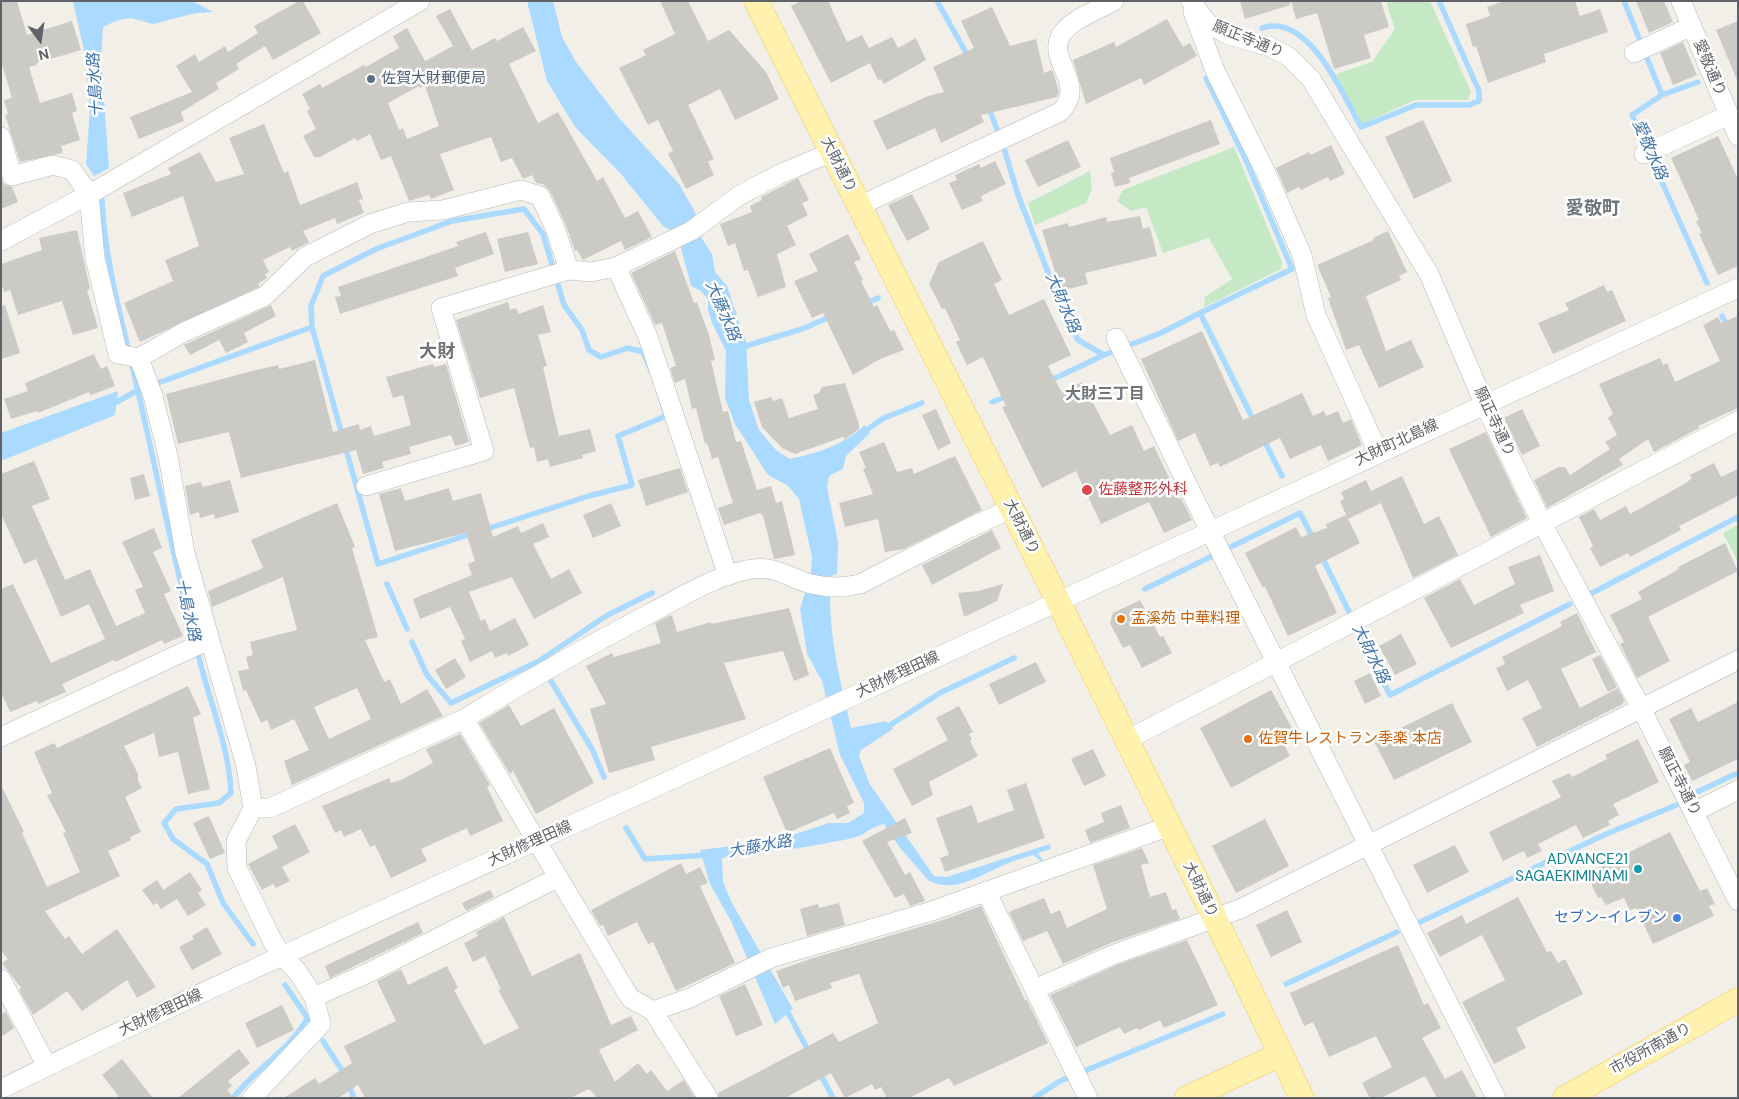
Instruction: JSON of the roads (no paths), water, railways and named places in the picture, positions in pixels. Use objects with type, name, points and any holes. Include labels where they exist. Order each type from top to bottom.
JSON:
[{"type":"main road","name":"大財通り","points":[[756,1],[1059,601],[1302,1098]]},
{"type":"main road","name":"市役所南通り","points":[[1565,1098],[1738,1000]]},
{"type":"main road","points":[[1187,1098],[1281,1054]]},
{"type":"street","points":[[1,240],[89,194],[420,1]]},
{"type":"street","points":[[859,206],[1060,112],[1070,103],[1071,91],[1059,50],[1059,38],[1070,25],[1114,1]]},
{"type":"street","points":[[1190,1],[1216,73],[1266,173],[1302,256],[1316,315],[1378,452]]},
{"type":"street","name":"願正寺通り","points":[[1190,1],[1208,24],[1229,35],[1268,46],[1282,53],[1289,57],[1311,79],[1428,274],[1484,403],[1542,523],[1641,708],[1738,901]]},
{"type":"street","name":"愛敬通り","points":[[1681,1],[1738,136]]},
{"type":"street","points":[[1634,53],[1692,26]]},
{"type":"street","points":[[1648,152],[1729,115]]},
{"type":"street","points":[[1,137],[7,177],[53,165],[72,170],[89,194],[95,258],[118,354],[139,358],[184,332],[265,296],[304,257],[370,224],[408,212],[443,210],[521,190],[540,196],[555,228],[560,273]]},
{"type":"street","points":[[366,486],[484,451],[441,308],[560,273],[591,272],[616,268],[674,240],[706,220],[740,195],[780,174],[832,152]]},
{"type":"street","points":[[616,268],[648,337],[728,576]]},
{"type":"street","name":"大財町北島線","points":[[1059,601],[1213,537],[1378,452],[1738,288]]},
{"type":"street","points":[[1116,338],[1213,537],[1496,1098]]},
{"type":"street","points":[[139,358],[153,396],[168,456],[185,553],[208,640],[246,766],[253,808],[236,841],[238,868],[273,942],[282,956],[297,971],[314,997],[321,1024],[252,1098]]},
{"type":"street","points":[[1127,740],[1738,421]]},
{"type":"street","points":[[253,808],[270,808],[464,719],[555,664],[677,599],[728,576],[766,567],[810,583],[830,587],[860,584],[961,532],[1011,509]]},
{"type":"street","name":"大財修理田線","points":[[1,1089],[282,956],[536,842],[1059,601]]},
{"type":"street","points":[[1,737],[208,640]]},
{"type":"street","points":[[1035,990],[1115,954],[1240,909],[1738,660]]},
{"type":"street","points":[[464,719],[630,998],[653,1011],[708,1098]]},
{"type":"street","points":[[1694,812],[1738,790]]},
{"type":"street","points":[[653,1011],[690,998],[771,958],[932,911],[1170,826]]},
{"type":"street","points":[[314,997],[377,969],[557,878]]},
{"type":"street","points":[[986,891],[1088,1098]]},
{"type":"street","points":[[1,979],[47,1066]]},
{"type":"water","points":[[73,1],[189,1],[213,12],[196,13],[153,24],[131,18],[118,20],[103,27],[101,60],[109,168],[94,176],[86,164],[90,110],[85,55]]},
{"type":"water","points":[[527,1],[553,1],[562,37],[576,62],[619,118],[679,184],[696,214],[689,224],[699,234],[712,254],[715,272],[727,286],[746,341],[749,400],[759,430],[777,451],[790,459],[839,443],[865,425],[870,433],[846,456],[843,469],[829,476],[827,487],[838,542],[837,574],[828,577],[825,595],[830,597],[834,647],[851,728],[886,721],[893,729],[861,750],[859,756],[869,783],[934,876],[947,877],[1050,844],[1051,849],[1038,853],[1045,864],[1033,855],[968,881],[948,885],[928,880],[900,848],[884,824],[848,839],[722,858],[723,882],[732,903],[793,1009],[775,1024],[732,923],[710,884],[700,850],[774,841],[829,823],[848,823],[864,813],[864,803],[840,755],[822,681],[807,654],[800,609],[811,573],[812,557],[799,499],[787,485],[768,475],[735,424],[725,398],[726,351],[708,311],[708,299],[701,291],[691,286],[681,248],[674,232],[663,226],[621,174],[575,127],[547,81]]},
{"type":"water","points":[[118,391],[115,415],[1,461],[1,433]]},
{"type":"waterway","name":"大財水路","points":[[937,1],[969,58]]},
{"type":"waterway","points":[[1262,28],[1279,26],[1295,32],[1309,44],[1334,77],[1361,127],[1416,105],[1469,105],[1479,101],[1479,91],[1439,1]]},
{"type":"waterway","name":"愛敬水路","points":[[1624,1],[1662,95],[1632,115],[1707,283]]},
{"type":"waterway","points":[[1200,313],[1292,269],[1245,158],[1206,78]]},
{"type":"waterway","points":[[1662,95],[1698,82]]},
{"type":"waterway","name":"大財水路","points":[[988,106],[1003,145],[1018,195],[1058,298],[1078,340],[1104,355],[1161,333],[1200,313],[1255,423]]},
{"type":"waterway","name":"十島水路","points":[[102,200],[107,250],[116,298],[183,593],[203,675],[223,742],[230,776],[231,793],[219,803],[176,809],[164,823],[173,839],[207,864],[223,903],[253,944]]},
{"type":"waterway","points":[[524,209],[543,234],[564,305],[582,330],[589,350],[601,357],[628,348],[643,352],[656,382],[666,416],[618,436],[632,485],[589,496],[378,564],[312,327],[311,306],[323,276],[376,249],[452,221],[524,209]]},
{"type":"waterway","points":[[864,304],[878,298]]},
{"type":"waterway","points":[[739,348],[802,329],[832,316]]},
{"type":"waterway","name":"愛敬水路","points":[[1722,316],[1728,327]]},
{"type":"waterway","points":[[158,383],[312,327]]},
{"type":"waterway","points":[[1049,381],[1104,355]]},
{"type":"waterway","points":[[117,402],[138,390]]},
{"type":"waterway","points":[[992,402],[1008,396]]},
{"type":"waterway","points":[[862,433],[884,418],[922,403]]},
{"type":"waterway","name":"大財水路","points":[[1264,440],[1282,476]]},
{"type":"waterway","points":[[1145,589],[1300,513],[1314,540]]},
{"type":"waterway","name":"大財水路","points":[[1592,593],[1738,517]]},
{"type":"waterway","name":"大財水路","points":[[1321,555],[1390,695],[1570,604]]},
{"type":"waterway","points":[[387,584],[407,629]]},
{"type":"waterway","points":[[539,661],[606,616],[652,593]]},
{"type":"waterway","points":[[412,642],[427,675],[451,703],[539,661],[592,749],[604,777]]},
{"type":"waterway","points":[[884,729],[940,693],[1014,658]]},
{"type":"waterway","points":[[1697,792],[1738,773]]},
{"type":"waterway","points":[[1418,923],[1604,835],[1679,804]]},
{"type":"waterway","points":[[626,828],[645,859],[709,855]]},
{"type":"waterway","points":[[1286,984],[1397,932]]},
{"type":"waterway","name":"十島水路","points":[[285,985],[309,1020]]},
{"type":"waterway","name":"大藤水路","points":[[785,1007],[810,1054]]},
{"type":"waterway","points":[[1034,1098],[1060,1081],[1223,1014]]},
{"type":"waterway","points":[[233,1098],[252,1077],[292,1040],[308,1017]]},
{"type":"waterway","name":"十島水路","points":[[323,1041],[345,1075]]},
{"type":"waterway","name":"大藤水路","points":[[819,1071],[833,1098]]},
{"type":"waterway","name":"十島水路","points":[[348,1083],[354,1098]]},
{"type":"place","name":"佐賀大財郵便局","points":[[371,79]]},
{"type":"place","name":"佐藤整形外科","points":[[1087,490]]},
{"type":"place","name":"孟溪苑 中華料理","points":[[1121,619]]},
{"type":"place","name":"佐賀牛レストラン季楽 本店","points":[[1248,739]]},
{"type":"place","name":"ADVANCE21 SAGAEKIMINAMI","points":[[1638,869]]},
{"type":"place","name":"セブン-イレブン","points":[[1677,918]]},
{"type":"district","name":"愛敬町","points":[[1593,209]]},
{"type":"district","name":"大財","points":[[437,352]]},
{"type":"district","name":"大財三丁目","points":[[1105,395]]}]
